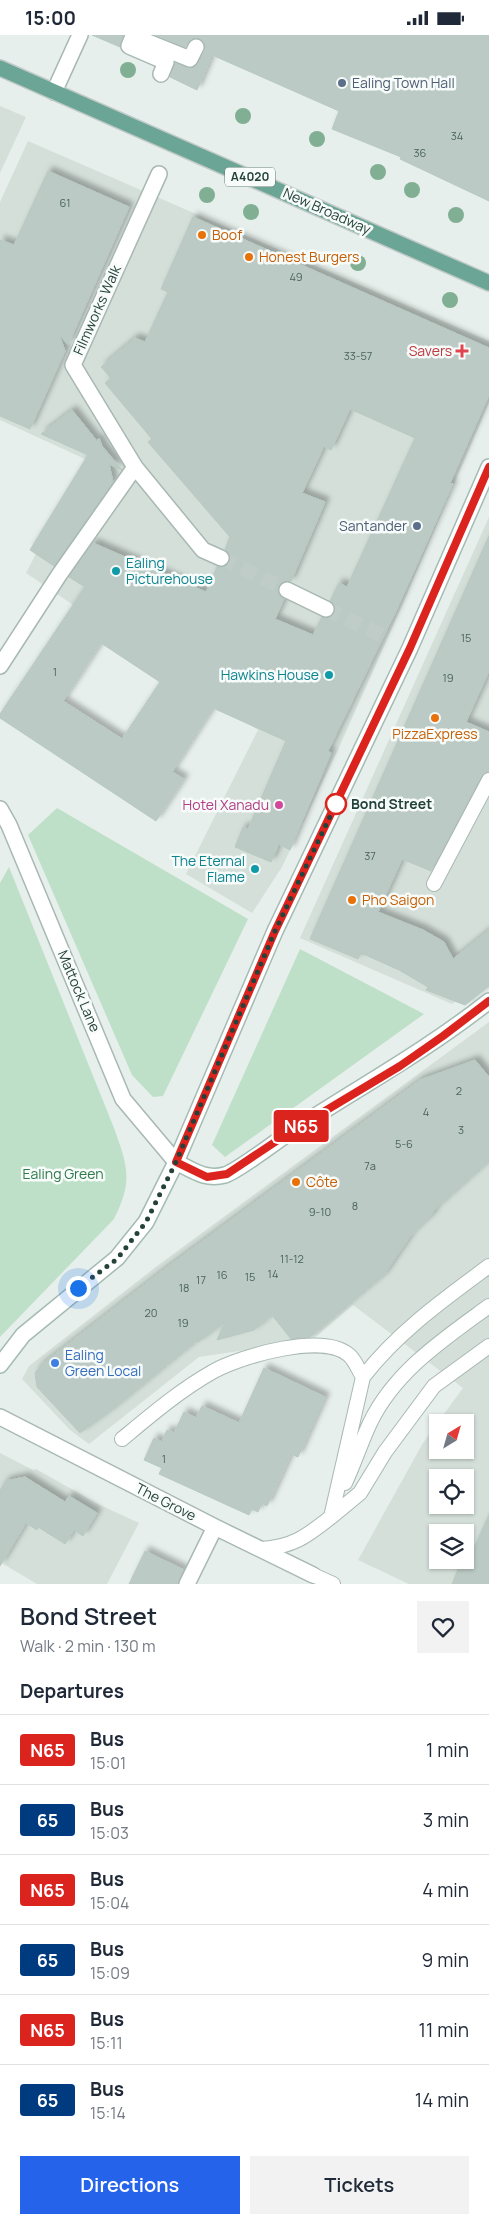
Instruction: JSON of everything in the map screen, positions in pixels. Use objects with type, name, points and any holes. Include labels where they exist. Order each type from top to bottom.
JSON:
[{"type":"main road","name":"New Broadway","points":[[0,68],[489,283]]},
{"type":"street","points":[[54,92],[80,35]]},
{"type":"street","points":[[161,74],[166,62],[129,46],[133,36],[190,59],[196,47]]},
{"type":"street","name":"Filmworks Walk","points":[[159,174],[73,365],[135,467],[203,549],[221,558]]},
{"type":"street","points":[[0,666],[59,575],[135,467]]},
{"type":"street","points":[[0,1365],[23,1335],[117,1259],[146,1222],[176,1162],[275,931],[410,648],[489,467]]},
{"type":"street","points":[[287,590],[326,609]]},
{"type":"street","name":"Mattock Lane","points":[[0,809],[9,825],[124,1099],[176,1162]]},
{"type":"street","points":[[176,1162],[207,1177],[227,1174],[443,1036],[489,1001]]},
{"type":"street","name":"The Grove","points":[[0,1417],[313,1575]]},
{"type":"street","points":[[187,1584],[215,1527]]},
{"type":"lane","points":[[434,884],[489,780]]},
{"type":"lane","points":[[331,1517],[364,1377],[384,1351],[424,1315],[489,1266]]},
{"type":"lane","points":[[331,1517],[370,1423],[384,1399],[401,1377],[439,1342],[489,1306]]},
{"type":"lane","points":[[122,1439],[180,1393],[216,1371],[256,1356],[303,1344],[334,1346],[350,1355],[364,1377]]},
{"type":"lane","points":[[261,1549],[279,1548],[294,1543],[331,1517],[360,1493],[385,1452],[434,1386],[489,1346]]},
{"type":"lane","name":"The Grove","points":[[313,1575],[333,1584]]},
{"type":"shaded area","points":[[0,106],[26,117],[0,173]]},
{"type":"shaded area","points":[[28,141],[489,341],[489,403],[337,752],[282,867],[252,913],[186,874],[258,730],[26,573],[85,459],[0,420],[0,202]]},
{"type":"shaded area","points":[[489,517],[489,975],[452,1004],[300,938]]},
{"type":"shaded area","points":[[489,1022],[489,1584],[409,1584],[358,1560],[429,1434],[429,1459],[474,1459],[474,1414],[444,1414],[463,1388],[353,1305],[312,1340],[199,1357],[89,1444],[70,1430],[22,1379],[29,1366],[157,1266]]},
{"type":"shaded area","points":[[0,1453],[33,1470],[36,1469],[100,1505],[139,1523],[107,1584],[37,1584],[0,1562]]},
{"type":"green space","points":[[57,808],[248,919],[163,1096],[153,1097],[132,1075],[28,835]]},
{"type":"green space","name":"Ealing Green","points":[[9,867],[114,1128],[123,1153],[126,1184],[114,1219],[0,1337],[0,883]]},
{"type":"green space","points":[[300,949],[424,1014],[225,1157],[212,1145]]},
{"type":"building","points":[[92,35],[123,35],[120,47]]},
{"type":"building","points":[[156,35],[489,35],[489,201],[400,159],[401,157],[332,129],[339,111],[212,55],[197,90],[170,77],[175,63],[187,68],[196,66],[205,51],[204,42],[195,38],[190,39],[185,47]]},
{"type":"building","points":[[48,171],[129,207],[68,345],[59,334],[65,351],[30,429],[0,416],[0,240],[14,245]]},
{"type":"building","points":[[193,217],[489,348],[489,395],[450,483],[453,484],[396,611],[328,751],[331,753],[290,850],[279,844],[271,862],[235,847],[243,827],[248,829],[286,741],[213,708],[172,772],[184,779],[156,821],[0,718],[0,714],[85,587],[69,577],[93,543],[206,592],[217,567],[226,566],[230,561],[229,553],[225,549],[230,537],[148,442],[152,439],[105,383],[111,378],[101,367],[135,338],[145,342],[168,292],[161,289]],"holes":[[[350,409],[415,438],[347,587],[339,583],[330,601],[335,608],[334,614],[327,618],[322,617],[313,635],[275,619],[284,599],[278,590],[282,582],[291,581],[325,502],[302,493],[324,446],[331,450]],[[101,643],[160,682],[122,739],[63,701]]]},
{"type":"building","points":[[72,410],[97,441],[99,438],[102,446],[122,470],[109,464],[113,482],[54,566],[30,550],[88,455],[41,434]]},
{"type":"building","points":[[489,536],[489,671],[466,722],[489,732],[489,769],[481,776],[431,871],[402,859],[378,912],[423,930],[444,942],[453,959],[489,930],[489,986],[465,1005],[426,990],[428,987],[399,970],[361,953],[358,959],[310,939]]},
{"type":"building","points":[[475,1060],[489,1077],[489,1161],[432,1212],[434,1213],[411,1235],[384,1275],[310,1337],[291,1339],[272,1315],[254,1330],[217,1340],[225,1322],[197,1343],[199,1339],[112,1410],[80,1433],[37,1387],[35,1373],[41,1365],[162,1271],[420,1080]]},
{"type":"building","points":[[264,1368],[325,1397],[298,1457],[291,1454],[267,1506],[262,1503],[258,1512],[252,1509],[249,1515],[159,1474],[162,1468],[144,1460],[154,1438],[162,1442],[167,1430],[174,1433],[184,1412],[196,1418],[202,1406],[239,1423]]},
{"type":"building","points":[[25,1477],[65,1502],[69,1496],[97,1513],[83,1536],[74,1530],[65,1544],[38,1527],[37,1530],[26,1523],[0,1566],[0,1490],[6,1481]]},
{"type":"building","points":[[489,1515],[489,1584],[452,1584],[458,1569],[474,1569],[474,1548]]},
{"type":"building","points":[[145,1551],[184,1570],[178,1584],[129,1584]]},
{"type":"tunnel","points":[[221,558],[287,590]]},
{"type":"tunnel","points":[[326,609],[383,636]]},
{"type":"bus line","name":"N65","points":[[489,467],[410,648],[275,931],[191,1122],[176,1162],[207,1177],[227,1174],[290,1132],[400,1066],[489,1001]]},
{"type":"place","name":"Ealing Town Hall","points":[[342,83]]},
{"type":"place","name":"Boof","points":[[202,235]]},
{"type":"place","name":"Honest Burgers","points":[[249,257]]},
{"type":"place","name":"Savers","points":[[462,351]]},
{"type":"place","name":"Santander","points":[[417,526]]},
{"type":"place","name":"Ealing Picturehouse","points":[[116,571]]},
{"type":"place","name":"Hawkins House","points":[[329,675]]},
{"type":"place","name":"PizzaExpress","points":[[435,718]]},
{"type":"place","name":"Bond Street","points":[[336,804]]},
{"type":"place","name":"Hotel Xanadu","points":[[279,805]]},
{"type":"place","name":"The Eternal Flame","points":[[255,869]]},
{"type":"place","name":"Pho Saigon","points":[[352,900]]},
{"type":"place","name":"Côte","points":[[296,1182]]},
{"type":"place","name":"Ealing Green Local","points":[[55,1363]]},
{"type":"route","points":[[78,1288],[117,1259],[146,1222],[176,1162],[191,1122],[275,931],[336,804]]}]
